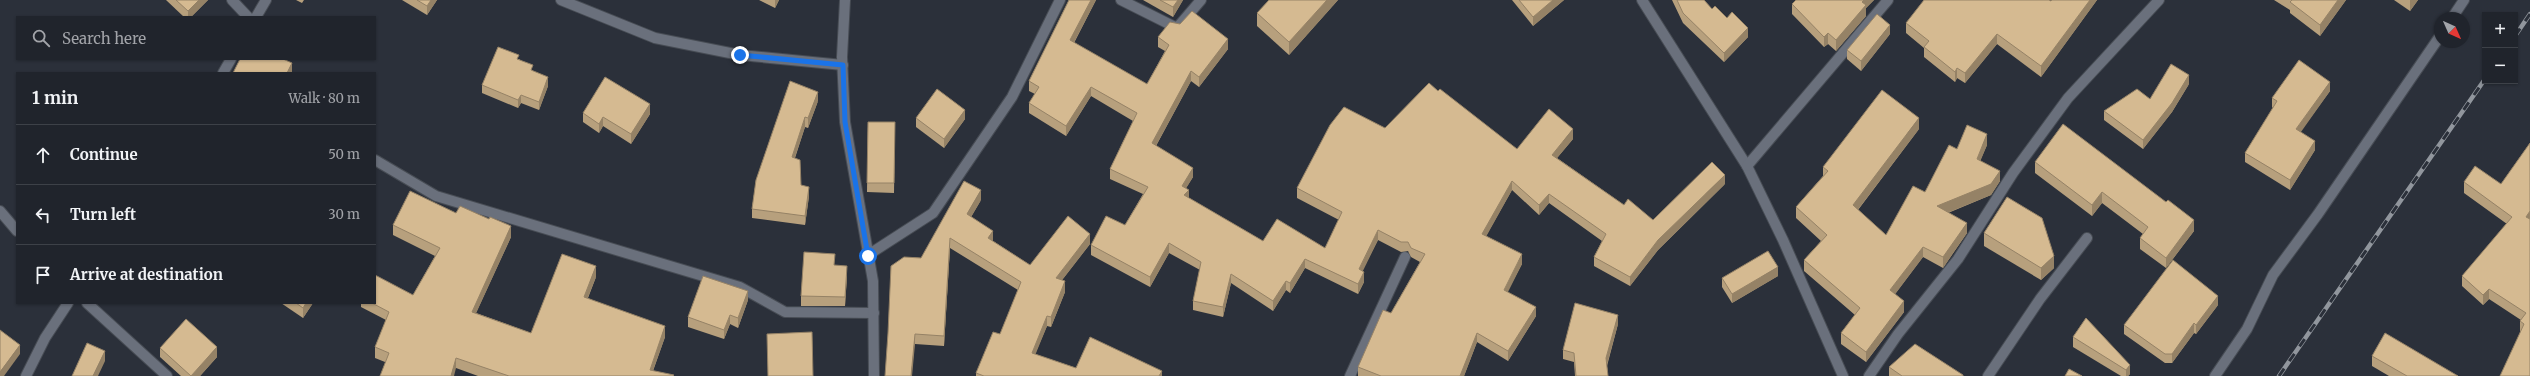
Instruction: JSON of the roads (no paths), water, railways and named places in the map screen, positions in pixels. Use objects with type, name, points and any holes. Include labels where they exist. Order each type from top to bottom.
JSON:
[{"type":"street","points":[[232,0],[247,16]]},
{"type":"street","points":[[257,16],[266,0]]},
{"type":"street","points":[[561,0],[655,38],[740,55],[843,65]]},
{"type":"street","points":[[845,0],[843,65],[845,122],[873,281],[874,376]]},
{"type":"street","points":[[868,256],[933,213],[1012,97],[1060,0]]},
{"type":"street","points":[[1121,0],[1177,28],[1201,0]]},
{"type":"street","points":[[1642,0],[1747,166],[1783,240],[1843,376]]},
{"type":"street","points":[[1747,166],[1888,0]]},
{"type":"street","points":[[1869,376],[1898,334],[1958,259],[2013,173],[2068,98],[2158,0]]},
{"type":"street","points":[[2456,12],[2464,0]]},
{"type":"street","points":[[2215,376],[2247,329],[2273,274],[2318,214],[2434,45]]},
{"type":"street","points":[[224,72],[230,60]]},
{"type":"street","points":[[376,161],[436,196],[740,287],[786,312],[874,313]]},
{"type":"street","points":[[0,211],[16,230]]},
{"type":"street","points":[[1988,376],[2040,299],[2088,238]]},
{"type":"street","points":[[1350,376],[1405,257]]},
{"type":"street","points":[[26,376],[45,338],[67,304]]},
{"type":"street","points":[[88,304],[167,376]]},
{"type":"railway","points":[[2518,32],[2530,14]]},
{"type":"railway","points":[[2279,376],[2482,83]]}]
